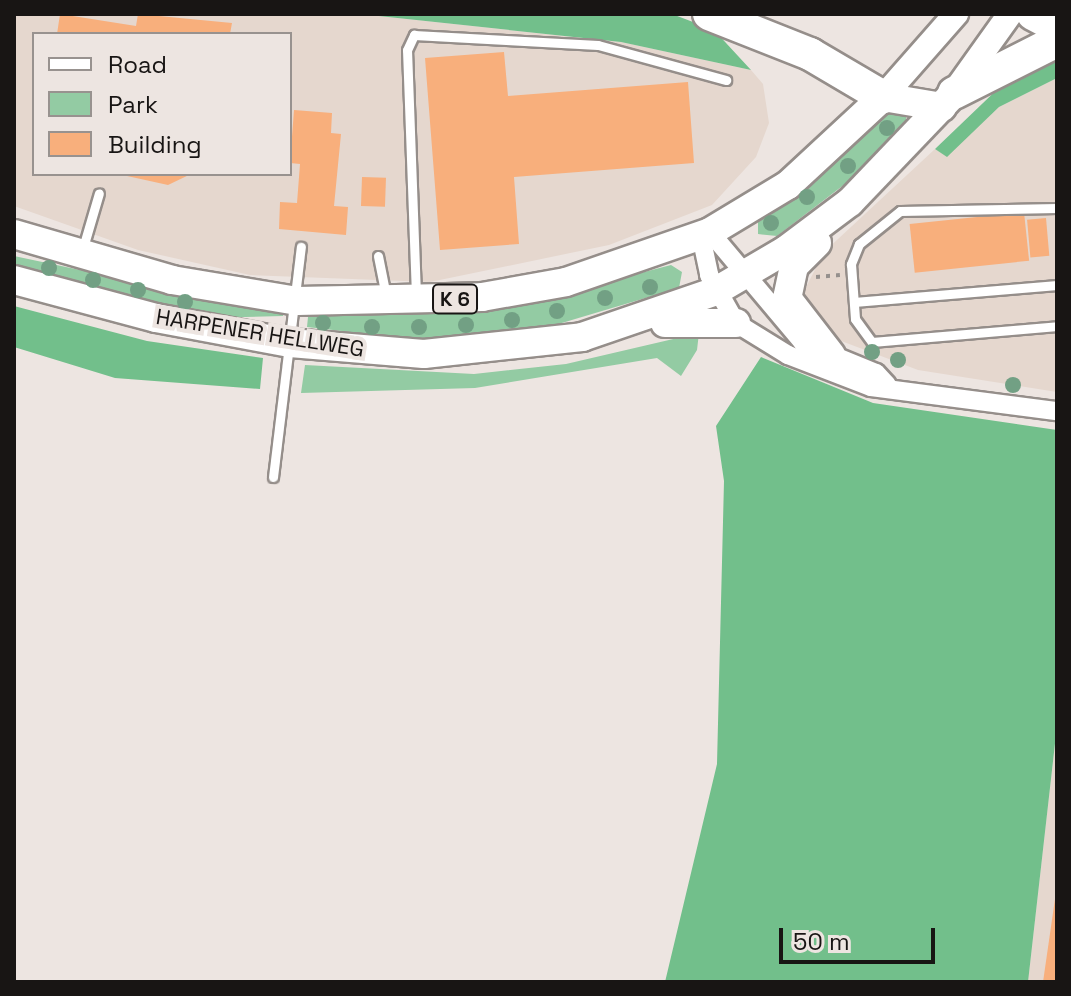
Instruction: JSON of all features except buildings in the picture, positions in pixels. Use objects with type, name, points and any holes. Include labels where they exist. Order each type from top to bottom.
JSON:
[{"type":"highway","points":[[709,14],[810,54],[883,97]]},
{"type":"highway","points":[[1033,14],[1057,27]]},
{"type":"highway","points":[[948,100],[1057,41]]},
{"type":"main road","name":"HARPENER HELLWEG","points":[[14,234],[80,256],[297,301],[416,303],[566,282],[706,234],[788,185],[883,97],[956,14]]},
{"type":"main road","name":"HARPENER HELLWEG","points":[[14,280],[156,318],[290,343],[487,351],[644,320],[716,291],[744,276],[850,202],[948,100],[1010,14]]},
{"type":"main road","points":[[883,97],[948,100]]},
{"type":"main road","points":[[831,355],[789,308],[787,287],[801,257],[847,218],[850,202]]},
{"type":"main road","points":[[644,320],[736,323]]},
{"type":"street","points":[[706,234],[791,333],[887,385]]},
{"type":"street","points":[[706,234],[716,291],[736,323],[820,370],[887,385],[1057,411]]},
{"type":"lane","points":[[416,303],[407,50],[414,35],[598,45],[726,80]]},
{"type":"lane","points":[[80,256],[99,193]]},
{"type":"lane","points":[[1057,208],[900,211],[854,253],[854,302],[859,331],[872,342],[1057,326]]},
{"type":"lane","points":[[273,477],[297,301],[301,247]]},
{"type":"lane","points":[[378,256],[388,304]]},
{"type":"lane","points":[[854,302],[1057,285]]},
{"type":"shaded area","points":[[14,14],[360,14],[621,42],[751,70],[763,84],[769,123],[756,157],[712,205],[609,245],[430,282],[250,275],[138,250],[14,206]]},
{"type":"shaded area","points":[[1057,78],[1057,392],[918,370],[828,336],[802,295],[824,252],[935,149],[947,156],[999,107]]},
{"type":"shaded area","points":[[1057,726],[1057,982],[1028,982]]},
{"type":"green space","points":[[360,14],[672,14],[714,30],[751,70],[621,42]]},
{"type":"green space","points":[[1057,52],[1057,78],[999,107],[947,157],[935,149],[1007,80]]},
{"type":"green space","points":[[892,110],[906,115],[906,125],[845,184],[777,236],[758,234],[758,220],[830,168]]},
{"type":"green space","points":[[14,256],[283,313],[283,316],[203,318],[14,268]]},
{"type":"green space","points":[[671,265],[682,272],[679,288],[535,331],[420,340],[307,327],[308,317],[320,312],[518,305]]},
{"type":"green space","points":[[14,306],[147,341],[263,358],[260,389],[115,378],[14,347]]},
{"type":"green space","points":[[699,333],[697,350],[681,376],[657,358],[475,388],[301,393],[305,365],[474,374],[566,364]]},
{"type":"green space","points":[[761,357],[873,403],[1057,430],[1057,726],[1028,982],[665,982],[717,764],[724,481],[716,426]]}]
